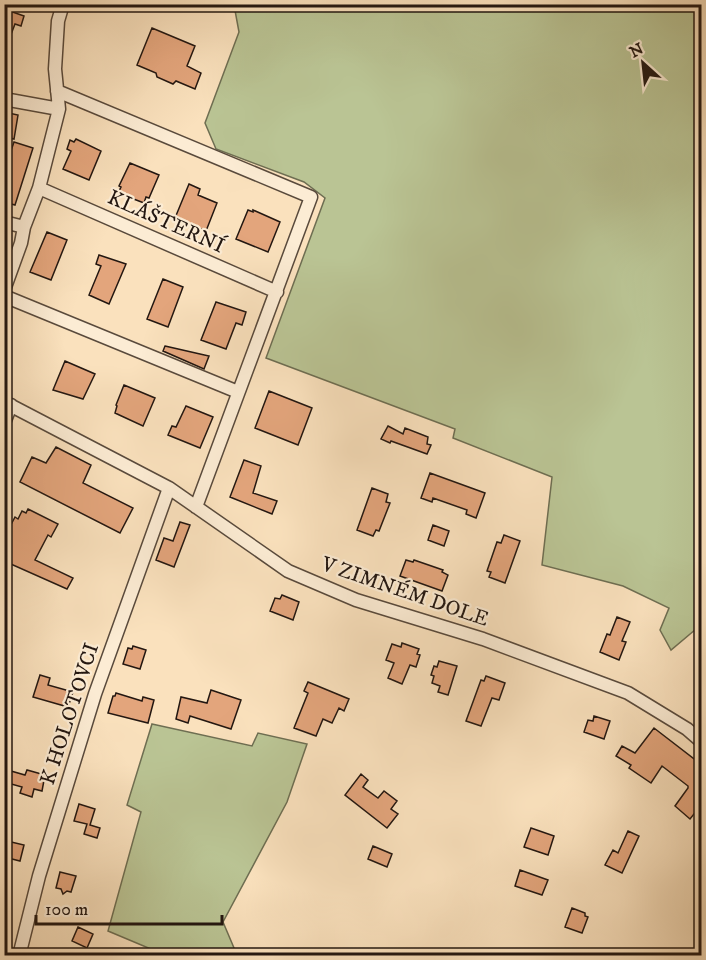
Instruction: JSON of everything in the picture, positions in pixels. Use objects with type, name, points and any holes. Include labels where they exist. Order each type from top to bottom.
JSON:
[{"type":"street","points":[[4,290],[39,188],[59,109],[55,69],[58,21],[63,4]]},
{"type":"street","points":[[57,91],[311,197],[196,507]]},
{"type":"street","points":[[4,99],[59,109]]},
{"type":"street","name":"KLÁŠTERNÍ","points":[[39,188],[277,292]]},
{"type":"street","points":[[4,222],[24,227]]},
{"type":"street","points":[[4,296],[238,392]]},
{"type":"street","name":"V ZIMNÉM DOLE","points":[[4,423],[8,404],[168,488],[288,571],[356,600],[483,639],[628,693],[687,729],[702,742]]},
{"type":"street","name":"K HOLOTOVCI","points":[[19,956],[39,876],[95,694],[168,488]]},
{"type":"green space","points":[[234,5],[701,5],[702,624],[671,650],[660,630],[669,608],[623,586],[542,565],[552,477],[453,438],[455,429],[266,358],[325,198],[304,182],[216,149],[205,123],[239,32]]},
{"type":"green space","points":[[152,724],[252,746],[258,733],[307,744],[287,802],[223,922],[237,955],[165,955],[108,931],[141,812],[127,805]]},
{"type":"building","points":[[4,9],[24,16],[21,26],[15,24],[5,50]]},
{"type":"building","points":[[152,28],[195,46],[187,66],[201,73],[195,89],[176,81],[173,84],[137,65]]},
{"type":"building","points":[[4,112],[18,115],[14,139],[4,137]]},
{"type":"building","points":[[76,139],[101,151],[89,180],[63,169],[71,151],[67,149],[70,140],[74,142]]},
{"type":"building","points":[[14,142],[33,148],[15,205],[4,202],[4,171]]},
{"type":"building","points":[[130,163],[159,175],[149,198],[146,197],[144,203],[118,193]]},
{"type":"building","points":[[189,184],[200,189],[198,195],[217,203],[206,231],[175,218]]},
{"type":"building","points":[[248,210],[280,222],[268,252],[236,239]]},
{"type":"building","points":[[47,232],[67,240],[51,280],[30,272]]},
{"type":"building","points":[[99,255],[126,264],[109,304],[89,295],[101,266],[96,264]]},
{"type":"building","points":[[163,279],[183,287],[168,327],[147,319]]},
{"type":"building","points":[[216,302],[246,312],[242,325],[236,323],[226,349],[201,340]]},
{"type":"building","points":[[165,346],[209,356],[204,369],[163,351]]},
{"type":"building","points":[[65,361],[95,374],[83,399],[53,390]]},
{"type":"building","points":[[124,385],[155,398],[143,426],[115,413]]},
{"type":"building","points":[[269,391],[312,408],[298,445],[255,428]]},
{"type":"building","points":[[186,406],[213,417],[200,448],[168,435],[172,426],[176,427]]},
{"type":"building","points":[[388,426],[403,434],[405,428],[428,437],[427,444],[431,445],[427,454],[381,439]]},
{"type":"building","points":[[56,447],[91,465],[83,483],[133,508],[120,533],[20,482],[32,457],[46,463]]},
{"type":"building","points":[[244,460],[261,466],[253,493],[277,501],[272,514],[230,497]]},
{"type":"building","points":[[430,473],[485,493],[476,518],[466,514],[467,510],[433,498],[432,502],[421,498]]},
{"type":"building","points":[[372,488],[388,494],[386,502],[390,503],[379,531],[376,530],[373,536],[357,530]]},
{"type":"building","points":[[28,509],[58,524],[51,537],[48,535],[35,560],[73,578],[67,589],[4,561],[4,538],[15,517],[18,519],[22,511],[26,513]]},
{"type":"building","points":[[180,522],[190,525],[174,567],[156,560],[164,538],[173,541]]},
{"type":"building","points":[[433,525],[449,531],[444,546],[428,540]]},
{"type":"building","points":[[504,535],[520,541],[505,583],[489,577],[491,572],[487,571],[497,542],[501,543]]},
{"type":"building","points":[[406,560],[413,562],[414,560],[443,570],[442,572],[448,575],[442,591],[400,576]]},
{"type":"building","points":[[282,595],[299,602],[293,620],[270,611],[275,598],[280,599]]},
{"type":"building","points":[[617,617],[630,622],[622,641],[626,642],[619,660],[600,652]]},
{"type":"building","points":[[402,643],[419,649],[417,654],[420,655],[416,667],[410,665],[402,684],[388,678],[394,663],[386,660],[392,644],[401,647]]},
{"type":"building","points":[[133,646],[146,650],[140,669],[123,664],[128,648],[132,649]]},
{"type":"building","points":[[439,661],[457,666],[448,695],[438,692],[440,686],[432,683],[434,676],[431,675],[434,666],[437,667]]},
{"type":"building","points":[[40,675],[50,678],[48,685],[73,692],[68,707],[33,697]]},
{"type":"building","points":[[486,676],[505,683],[499,700],[492,698],[481,726],[466,721],[481,680],[484,681]]},
{"type":"building","points":[[308,682],[349,699],[344,711],[339,708],[332,723],[323,719],[316,736],[294,728],[308,693],[304,691]]},
{"type":"building","points":[[211,690],[241,700],[231,729],[190,716],[188,723],[176,719],[181,697],[207,703]]},
{"type":"building","points":[[116,693],[142,701],[143,697],[154,700],[148,723],[108,713]]},
{"type":"building","points":[[594,716],[610,721],[604,739],[584,732],[588,720],[593,721]]},
{"type":"building","points":[[654,728],[702,765],[702,804],[690,819],[675,806],[688,786],[662,766],[651,783],[629,768],[631,765],[616,756],[622,746],[635,753]]},
{"type":"building","points":[[4,769],[25,775],[27,770],[45,775],[42,791],[34,789],[32,797],[20,793],[22,787],[4,782]]},
{"type":"building","points":[[361,774],[368,780],[363,787],[378,798],[384,791],[397,801],[391,809],[398,814],[387,828],[345,795]]},
{"type":"building","points":[[79,804],[95,809],[90,825],[100,828],[97,838],[84,834],[87,824],[74,821]]},
{"type":"building","points":[[531,828],[554,836],[548,855],[524,847]]},
{"type":"building","points":[[628,831],[639,836],[622,873],[605,865],[613,850],[618,853]]},
{"type":"building","points":[[7,841],[24,845],[20,861],[4,857]]},
{"type":"building","points":[[373,846],[392,854],[387,867],[368,859]]},
{"type":"building","points":[[520,870],[548,880],[542,895],[515,886]]},
{"type":"building","points":[[60,872],[76,876],[71,892],[67,891],[63,894],[61,889],[56,888]]},
{"type":"building","points":[[572,908],[585,913],[588,917],[582,933],[565,927]]},
{"type":"building","points":[[78,927],[93,934],[87,948],[72,941]]}]
